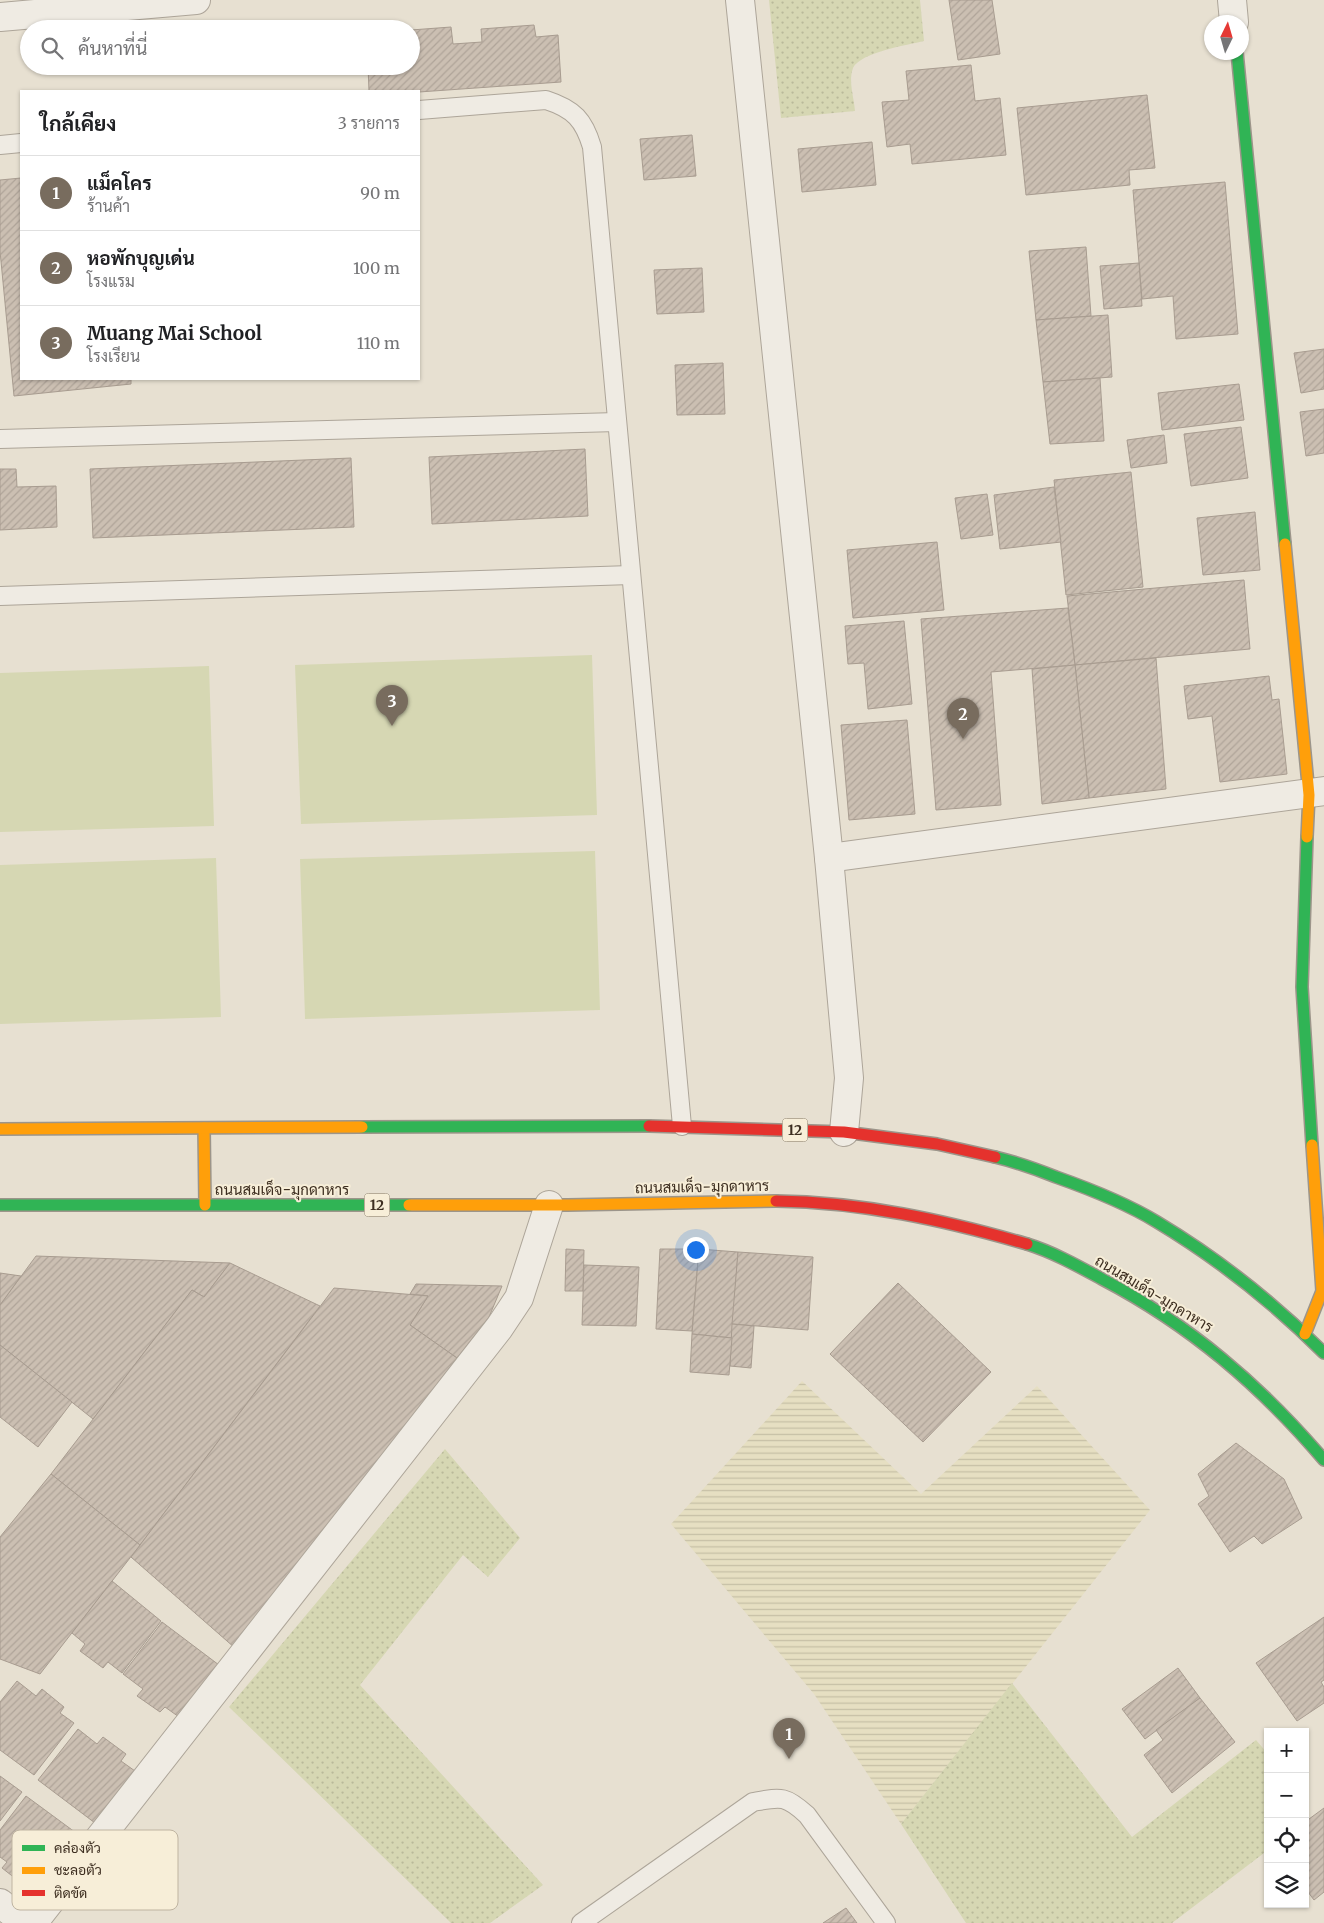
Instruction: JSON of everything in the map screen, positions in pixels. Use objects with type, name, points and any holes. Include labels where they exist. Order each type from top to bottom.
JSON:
[{"type":"main road","points":[[1238,60],[1316,793],[1302,987],[1316,1075],[1322,1291],[1305,1334]]},
{"type":"main road","name":"12","points":[[0,1130],[682,1126],[844,1132],[937,1144],[1013,1161],[1092,1190],[1156,1221],[1232,1273],[1305,1334],[1324,1353]]},
{"type":"main road","points":[[204,1128],[205,1205]]},
{"type":"main road","name":"ถนนสมเด็จ-มุกดาหาร","points":[[0,1205],[549,1204],[752,1201],[817,1202],[927,1217],[976,1229],[1042,1250],[1104,1278],[1158,1311],[1210,1346],[1264,1393],[1301,1431],[1324,1460]]},
{"type":"street","points":[[0,17],[196,0]]},
{"type":"street","points":[[740,0],[829,858],[849,1078],[844,1132]]},
{"type":"street","points":[[1232,0],[1233,15]]},
{"type":"street","points":[[829,858],[1316,793]]},
{"type":"street","points":[[106,1830],[499,1328],[519,1298],[549,1204]]},
{"type":"street","points":[[0,1903],[25,1923]]},
{"type":"street","points":[[33,1923],[43,1910]]},
{"type":"lane","points":[[420,110],[546,100],[563,105],[577,116],[587,130],[592,148],[682,1126]]},
{"type":"lane","points":[[0,145],[20,144]]},
{"type":"lane","points":[[0,439],[617,422]]},
{"type":"lane","points":[[0,596],[631,575]]},
{"type":"lane","points":[[581,1923],[753,1802],[775,1798],[792,1801],[807,1815],[886,1923]]},
{"type":"shaded area","points":[[802,1381],[921,1494],[1037,1386],[1150,1510],[901,1824],[814,1694],[671,1524]]},
{"type":"green space","points":[[769,0],[920,0],[924,41],[875,53],[858,62],[853,68],[851,78],[855,111],[781,118]]},
{"type":"green space","points":[[592,655],[597,815],[301,824],[295,665]]},
{"type":"green space","points":[[209,666],[214,826],[0,832],[0,673]]},
{"type":"green space","points":[[595,851],[600,1010],[305,1019],[300,859]]},
{"type":"green space","points":[[216,858],[221,1017],[0,1024],[0,865]]},
{"type":"green space","points":[[445,1449],[520,1538],[488,1577],[463,1555],[360,1685],[543,1885],[490,1923],[451,1923],[229,1707]]},
{"type":"green space","points":[[1012,1683],[1132,1837],[1256,1740],[1264,1749],[1264,1853],[1172,1923],[966,1923],[901,1824]]},
{"type":"building","points":[[949,0],[992,0],[1000,54],[958,60]]},
{"type":"building","points":[[534,25],[536,37],[558,35],[561,82],[420,92],[420,90],[369,90],[368,75],[420,75],[420,29],[451,27],[453,44],[482,42],[481,29]]},
{"type":"building","points":[[971,65],[975,101],[1000,98],[1006,155],[912,164],[910,144],[887,147],[882,102],[909,100],[906,71]]},
{"type":"building","points":[[1147,95],[1155,168],[1129,170],[1130,185],[1026,195],[1017,108]]},
{"type":"building","points":[[692,135],[696,176],[644,180],[640,139]]},
{"type":"building","points":[[872,142],[876,185],[802,192],[798,149]]},
{"type":"building","points":[[20,178],[20,380],[131,380],[131,384],[14,396],[0,251],[0,180]]},
{"type":"building","points":[[1225,182],[1238,334],[1176,339],[1173,296],[1142,299],[1133,190]]},
{"type":"building","points":[[1086,247],[1091,316],[1036,320],[1029,251]]},
{"type":"building","points":[[1139,263],[1142,306],[1104,309],[1100,266]]},
{"type":"building","points":[[702,268],[704,312],[657,314],[654,270]]},
{"type":"building","points":[[1108,315],[1112,377],[1043,382],[1036,320]]},
{"type":"building","points":[[1324,349],[1324,389],[1301,393],[1294,353]]},
{"type":"building","points":[[723,363],[725,414],[677,415],[675,365]]},
{"type":"building","points":[[1100,378],[1104,441],[1050,444],[1043,382]]},
{"type":"building","points":[[1239,384],[1244,420],[1162,430],[1158,393]]},
{"type":"building","points":[[1324,409],[1324,453],[1306,456],[1300,412]]},
{"type":"building","points":[[1241,427],[1248,478],[1191,486],[1184,434]]},
{"type":"building","points":[[1164,435],[1167,463],[1131,468],[1127,440]]},
{"type":"building","points":[[585,449],[588,516],[432,524],[429,457]]},
{"type":"building","points":[[351,458],[354,527],[93,538],[90,469]]},
{"type":"building","points":[[0,469],[16,469],[17,487],[56,486],[57,527],[0,530]]},
{"type":"building","points":[[1131,472],[1143,587],[1066,595],[1054,480]]},
{"type":"building","points":[[1054,487],[1061,542],[1000,549],[994,495]]},
{"type":"building","points":[[987,494],[993,535],[961,539],[955,498]]},
{"type":"building","points":[[1255,512],[1260,570],[1203,575],[1197,518]]},
{"type":"building","points":[[937,542],[944,610],[853,618],[847,550]]},
{"type":"building","points":[[1244,580],[1250,649],[1075,665],[1067,596]]},
{"type":"building","points":[[1068,608],[1075,665],[991,672],[1001,805],[936,810],[921,619]]},
{"type":"building","points":[[904,621],[912,704],[868,709],[864,663],[848,664],[845,626]]},
{"type":"building","points":[[1156,658],[1166,789],[1089,798],[1075,665]]},
{"type":"building","points":[[1075,665],[1089,798],[1042,804],[1032,669]]},
{"type":"building","points":[[1269,676],[1272,700],[1279,699],[1287,774],[1220,782],[1212,716],[1188,719],[1184,686]]},
{"type":"building","points":[[907,720],[915,814],[849,820],[841,725]]},
{"type":"building","points":[[566,1249],[584,1250],[583,1291],[565,1291]]},
{"type":"building","points":[[660,1249],[699,1249],[692,1331],[656,1329]]},
{"type":"building","points":[[699,1249],[738,1252],[732,1338],[692,1334]]},
{"type":"building","points":[[738,1252],[813,1257],[808,1330],[732,1324]]},
{"type":"building","points":[[36,1256],[230,1263],[204,1297],[192,1290],[93,1419],[0,1345],[0,1305]]},
{"type":"building","points":[[230,1263],[320,1306],[140,1545],[51,1474],[192,1290],[204,1297]]},
{"type":"building","points":[[584,1265],[639,1267],[636,1326],[582,1325]]},
{"type":"building","points":[[0,1273],[21,1276],[0,1305]]},
{"type":"building","points":[[898,1283],[991,1372],[923,1442],[830,1354]]},
{"type":"building","points":[[416,1284],[502,1286],[489,1317],[457,1358],[410,1325],[428,1296],[410,1294]]},
{"type":"building","points":[[334,1288],[428,1296],[410,1325],[457,1358],[235,1648],[131,1557]]},
{"type":"building","points":[[732,1324],[754,1326],[751,1368],[730,1366]]},
{"type":"building","points":[[692,1334],[732,1338],[729,1375],[690,1372]]},
{"type":"building","points":[[0,1345],[72,1402],[38,1447],[0,1417]]},
{"type":"building","points":[[1236,1443],[1284,1479],[1302,1518],[1262,1544],[1254,1536],[1230,1552],[1198,1504],[1209,1496],[1198,1474]]},
{"type":"building","points":[[51,1474],[140,1545],[40,1674],[0,1659],[0,1537]]},
{"type":"building","points":[[112,1581],[161,1621],[122,1673],[108,1662],[103,1668],[80,1651],[85,1644],[72,1633]]},
{"type":"building","points":[[1324,1617],[1324,1680],[1321,1682],[1324,1687],[1324,1703],[1297,1721],[1256,1663]]},
{"type":"building","points":[[162,1622],[219,1665],[179,1717],[165,1707],[160,1712],[137,1696],[143,1689],[123,1674]]},
{"type":"building","points":[[1178,1668],[1200,1698],[1145,1739],[1122,1709]]},
{"type":"building","points":[[17,1681],[36,1696],[42,1689],[64,1707],[60,1713],[74,1723],[34,1775],[0,1750],[0,1702]]},
{"type":"building","points":[[1200,1698],[1235,1742],[1172,1793],[1144,1755],[1163,1740],[1156,1730]]},
{"type":"building","points":[[78,1729],[97,1744],[103,1737],[126,1754],[121,1761],[135,1771],[95,1823],[38,1780]]},
{"type":"building","points":[[0,1776],[22,1792],[0,1821]]},
{"type":"building","points":[[26,1796],[72,1830],[12,1830],[12,1876],[2,1868],[7,1862],[0,1857],[0,1830]]},
{"type":"building","points":[[1324,1808],[1324,1892],[1314,1900],[1309,1893],[1309,1819]]},
{"type":"building","points":[[846,1908],[857,1923],[823,1923]]},
{"type":"traffic: fast","points":[[1238,60],[1285,544]]},
{"type":"traffic: fast","points":[[1307,837],[1302,987],[1312,1145]]},
{"type":"traffic: fast","points":[[362,1127],[649,1126]]},
{"type":"traffic: fast","points":[[995,1157],[1033,1168],[1095,1192],[1157,1222],[1244,1282],[1285,1316],[1324,1353]]},
{"type":"traffic: fast","points":[[0,1205],[409,1205]]},
{"type":"traffic: fast","points":[[1027,1244],[1056,1255],[1102,1279],[1165,1316],[1194,1337],[1249,1382],[1324,1460]]},
{"type":"traffic: slow","points":[[1285,544],[1309,795],[1307,837]]},
{"type":"traffic: slow","points":[[0,1129],[362,1127]]},
{"type":"traffic: slow","points":[[204,1128],[205,1205]]},
{"type":"traffic: slow","points":[[1305,1334],[1322,1291],[1312,1145]]},
{"type":"traffic: slow","points":[[409,1205],[568,1205],[776,1201]]},
{"type":"traffic: jam","points":[[649,1126],[844,1132],[937,1144],[995,1157]]},
{"type":"traffic: jam","points":[[776,1201],[840,1205],[903,1214],[965,1227],[1027,1244]]},
{"type":"place","name":"Muang Mai School","points":[[392,726]]},
{"type":"place","name":"หอพักบุญเด่น","points":[[963,739]]},
{"type":"place","name":"แม็คโคร","points":[[789,1759]]}]
